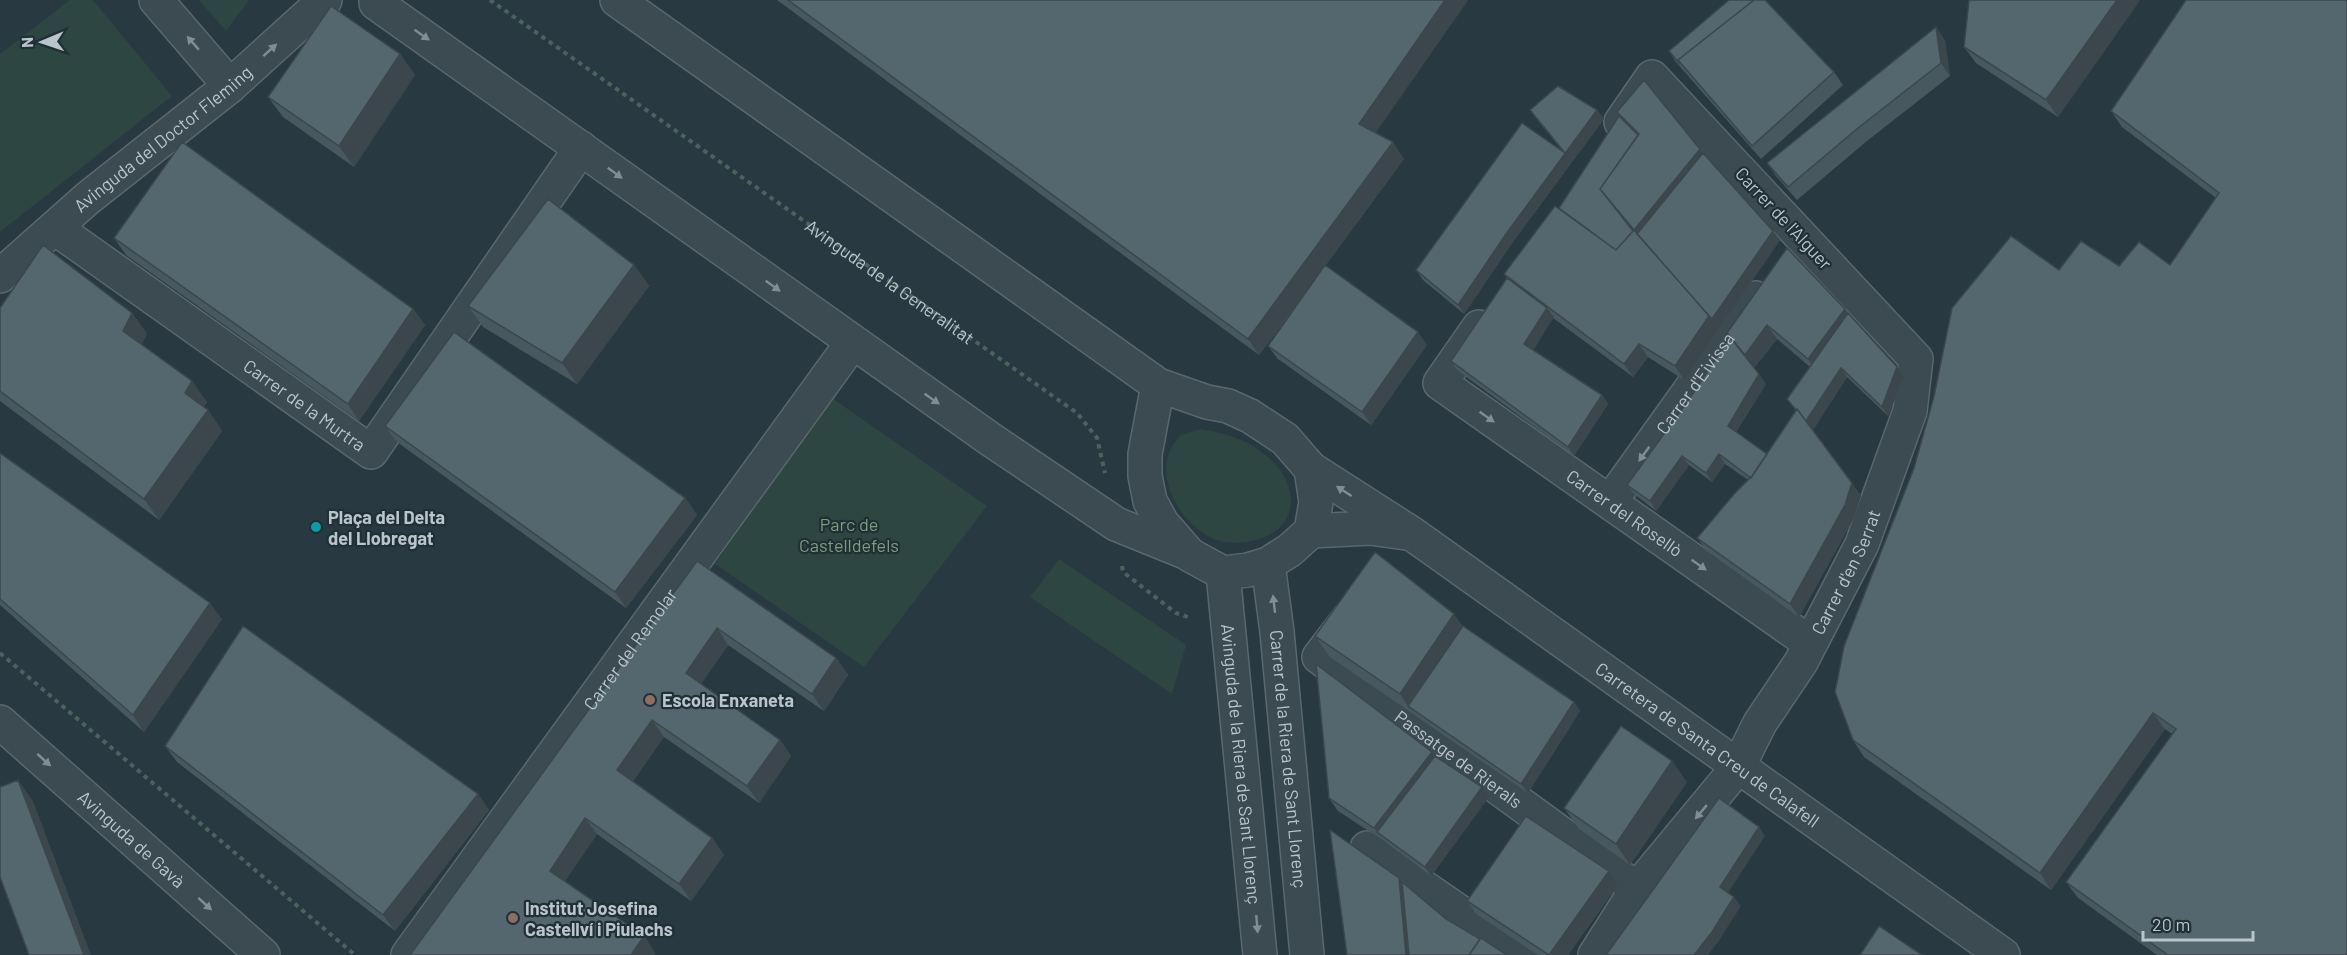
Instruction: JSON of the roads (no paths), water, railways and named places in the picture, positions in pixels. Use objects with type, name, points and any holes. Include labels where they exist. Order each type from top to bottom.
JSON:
[{"type":"street","points":[[156,0],[230,86]]},
{"type":"street","name":"Avinguda del Doctor Fleming","points":[[0,276],[88,198],[230,86],[325,0]]},
{"type":"street","points":[[376,0],[376,3],[852,343],[1116,524],[1190,555],[1224,573],[1248,570],[1268,564],[1290,550],[1311,531],[1316,502],[1311,469],[1285,439],[1250,416],[1228,406],[1207,402],[1158,385],[617,0]]},
{"type":"street","name":"Carrer de l'Alguer","points":[[1605,144],[1652,77],[1916,359]]},
{"type":"street","name":"Carrer de la Murtra","points":[[55,228],[371,452],[581,148]]},
{"type":"street","name":"Carrer d'Eivissa","points":[[1610,502],[1800,236]]},
{"type":"street","name":"Carrer del Rosellò","points":[[1492,306],[1440,383],[1810,643]]},
{"type":"street","name":"Carrer del Remolar","points":[[408,955],[852,343]]},
{"type":"street","name":"Carrer d'en Serrat","points":[[1595,955],[1637,890],[1738,767],[1760,723],[1801,663],[1862,543],[1910,411],[1916,359]]},
{"type":"street","points":[[1158,385],[1145,454],[1145,476],[1150,501],[1162,523],[1190,555]]},
{"type":"street","points":[[1150,431],[1173,411],[1207,402]]},
{"type":"street","name":"Carretera de Santa Creu de Calafell","points":[[1311,469],[1411,534],[2003,955]]},
{"type":"street","name":"Carretera de Santa Creu de Calafell","points":[[1311,531],[1370,528],[1411,534]]},
{"type":"street","name":"Carrer de la Riera de Sant Llorenç","points":[[1268,564],[1277,632],[1307,955]]},
{"type":"street","name":"Avinguda de la Riera de Sant Llorenç","points":[[1224,573],[1260,955]]},
{"type":"street","name":"Passatge de Rierals","points":[[1349,618],[1319,657],[1637,890]]},
{"type":"street","name":"Avinguda de Gavà","points":[[0,722],[263,955]]},
{"type":"street","points":[[1367,848],[1522,955]]},
{"type":"place","name":"Plaça del Delta del Llobregat","points":[[316,527]]},
{"type":"place","name":"Escola Enxaneta","points":[[650,700]]},
{"type":"place","name":"Institut Josefina Castellví i Piulachs","points":[[513,918]]},
{"type":"park label","name":"Parc de Castelldefels","points":[[849,534]]}]
